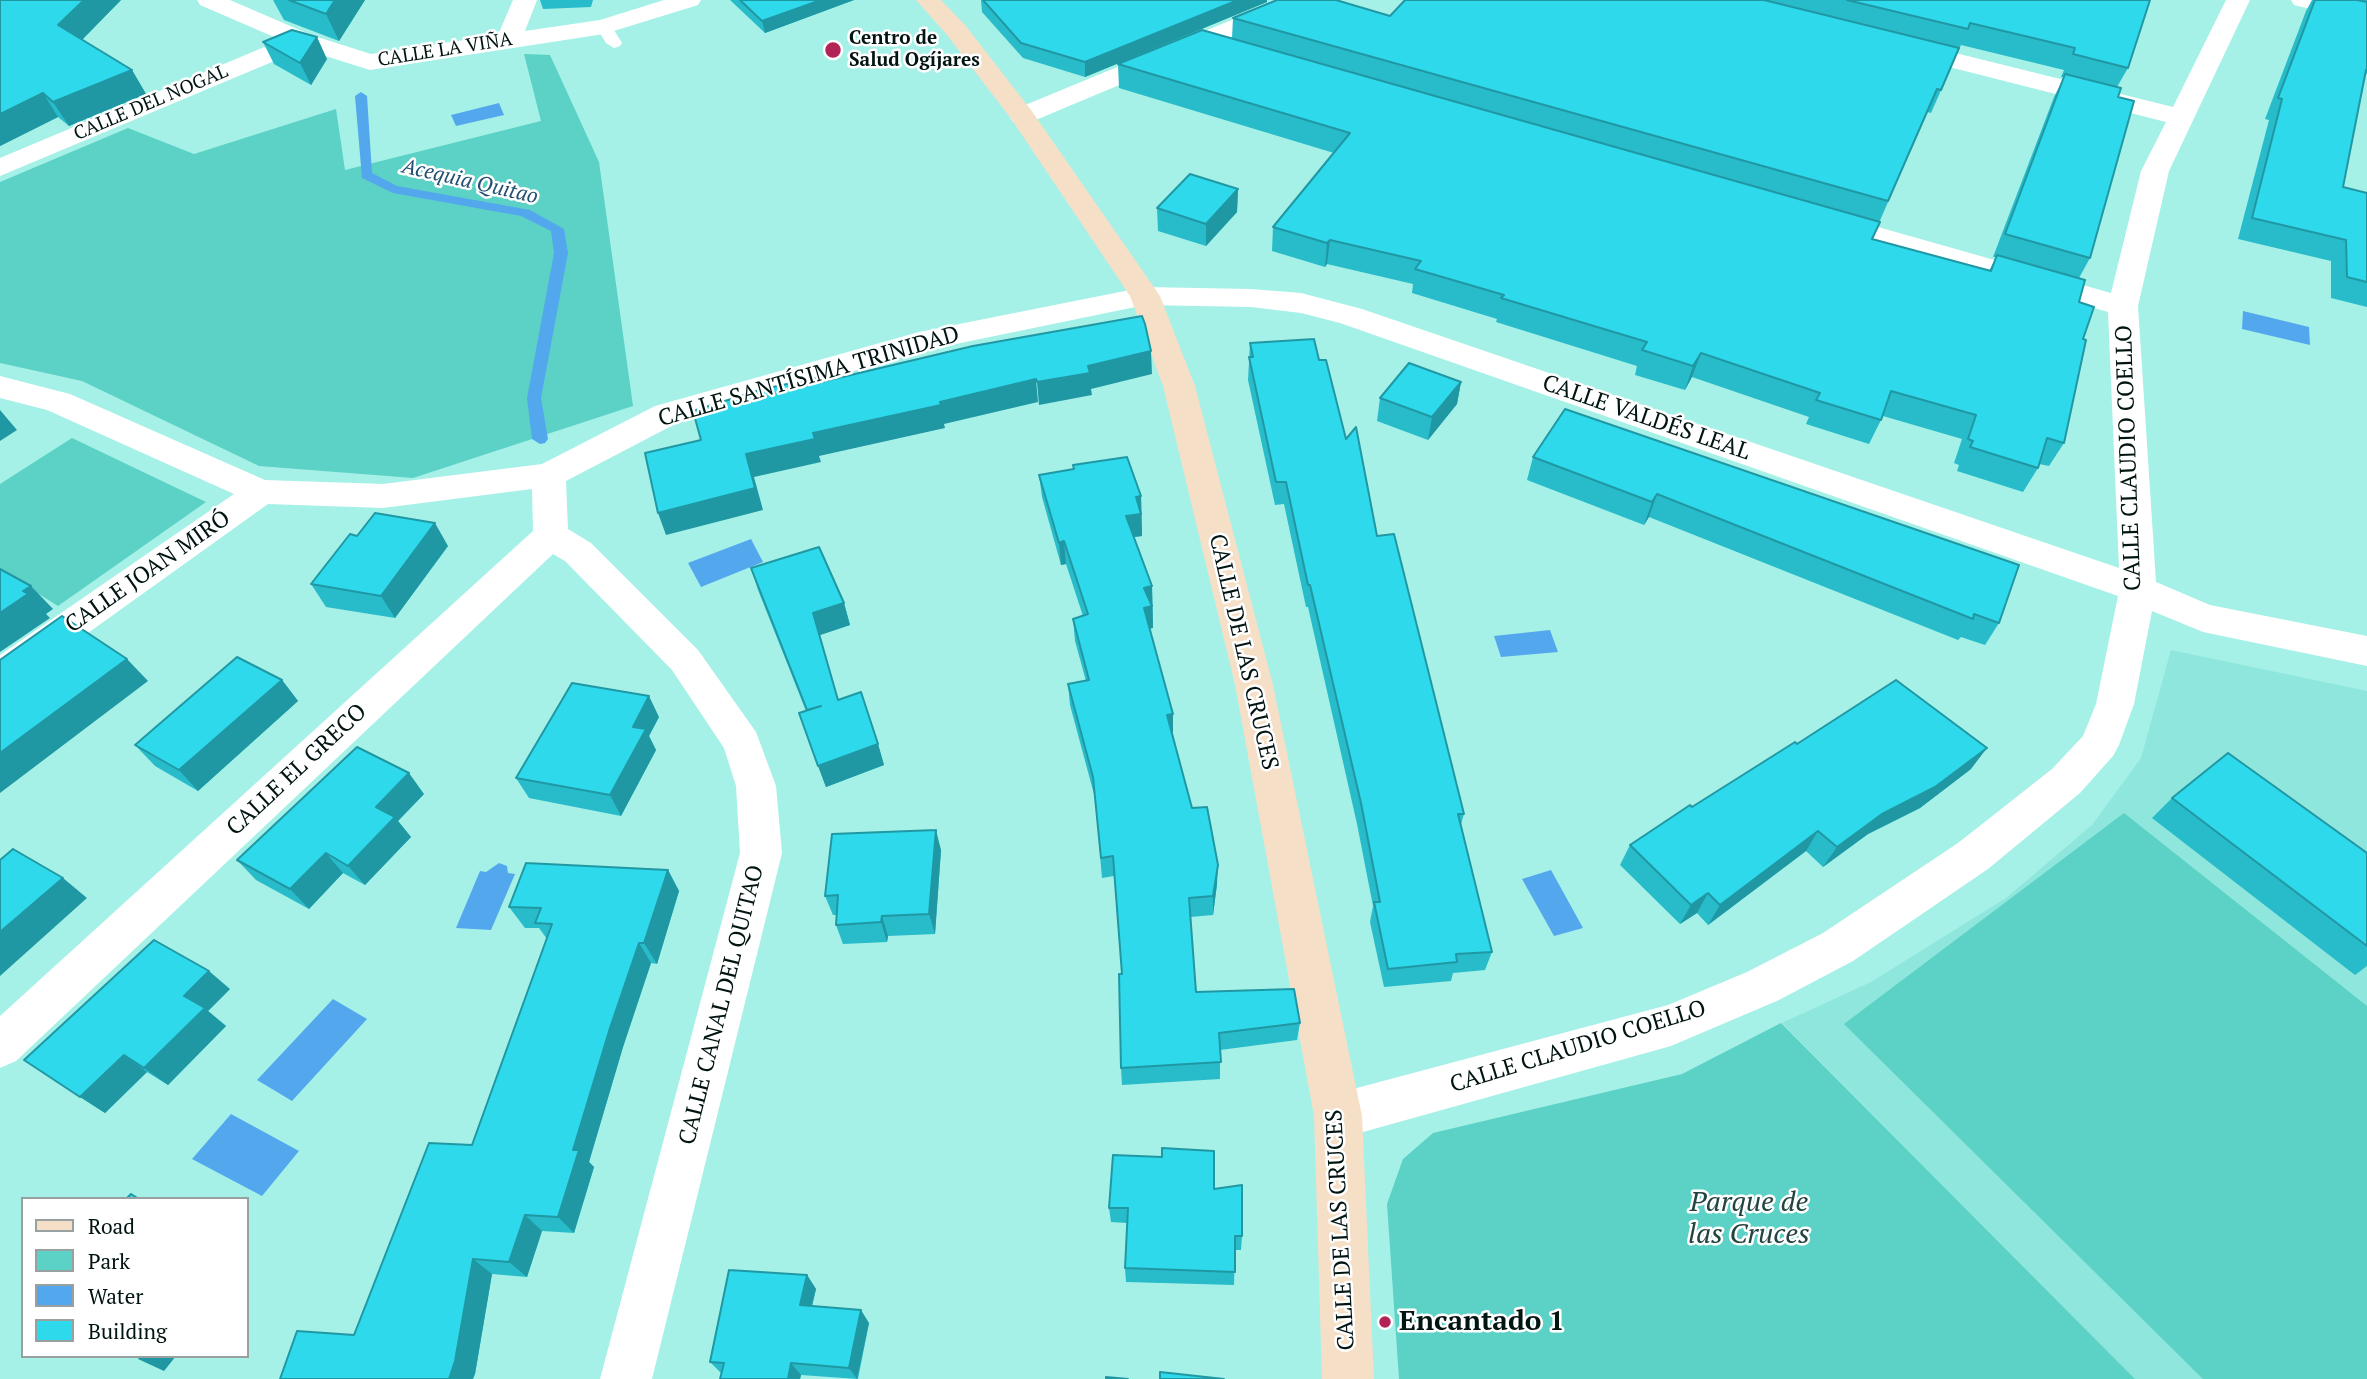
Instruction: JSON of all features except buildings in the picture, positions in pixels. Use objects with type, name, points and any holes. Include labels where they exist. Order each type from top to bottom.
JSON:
[{"type":"street","points":[[509,40],[525,0]]},
{"type":"street","name":"CALLE LA VIÑA","points":[[220,2],[302,40],[369,62],[509,40],[609,35],[689,0]]},
{"type":"street","name":"CALLE DE LAS CRUCES","points":[[928,0],[957,30],[1022,116],[1145,296],[1179,386],[1254,685],[1338,1116],[1348,1379]]},
{"type":"street","points":[[1022,116],[1301,0]]},
{"type":"street","name":"CALLE CLAUDIO COELLO","points":[[1338,1116],[1671,1025],[1763,986],[1838,947],[1973,856],[2066,781],[2099,745],[2115,704],[2138,589],[2123,306],[2155,171],[2238,0]]},
{"type":"street","points":[[2303,0],[2367,16]]},
{"type":"street","name":"CALLE DEL NOGAL","points":[[0,168],[302,40]]},
{"type":"street","points":[[1200,42],[1240,54]]},
{"type":"street","points":[[1885,44],[2183,118]]},
{"type":"street","points":[[1802,214],[2123,306]]},
{"type":"street","name":"CALLE SANTÍSIMA TRINIDAD","points":[[0,387],[58,402],[261,492],[383,496],[549,475],[667,414],[919,342],[1145,296]]},
{"type":"street","name":"CALLE VALDÉS LEAL","points":[[1145,296],[1251,298],[1301,303],[1351,316],[2138,589],[2203,618],[2367,651]]},
{"type":"street","points":[[549,475],[551,535]]},
{"type":"street","name":"CALLE JOAN MIRÓ","points":[[0,676],[261,492]]},
{"type":"street","name":"CALLE EL GRECO","points":[[0,1046],[551,535]]},
{"type":"street","name":"CALLE CANAL DEL QUITAO","points":[[551,535],[578,552],[685,660],[742,743],[756,786],[761,853],[626,1379]]},
{"type":"shaded area","points":[[2171,650],[2367,691],[2367,1379],[2135,1379],[1782,1023],[1871,982],[2006,898],[2092,825],[2141,758]]},
{"type":"green space","points":[[524,54],[550,55],[599,162],[633,406],[413,478],[259,466],[82,381],[0,363],[0,182],[128,128],[194,154],[336,109],[345,170],[541,121]]},
{"type":"green space","points":[[72,438],[206,502],[58,606],[0,570],[0,484]]},
{"type":"green space","points":[[2124,813],[2367,1006],[2367,1379],[2203,1379],[1844,1024]]},
{"type":"green space","name":"Parque de las Cruces","points":[[1781,1023],[2135,1379],[1399,1379],[1387,1204],[1403,1159],[1433,1133],[1682,1074]]},
{"type":"water","points":[[499,103],[504,115],[456,126],[451,115]]},
{"type":"water","points":[[2243,311],[2309,327],[2310,345],[2242,329]]},
{"type":"water","points":[[751,539],[763,562],[701,587],[688,563]]},
{"type":"water","points":[[1550,630],[1558,652],[1501,657],[1494,636]]},
{"type":"water","points":[[499,863],[507,866],[508,873],[515,874],[491,930],[456,928],[480,871],[486,872]]},
{"type":"water","points":[[1551,870],[1583,928],[1554,936],[1522,879]]},
{"type":"water","points":[[333,999],[367,1019],[292,1101],[257,1080]]},
{"type":"water","points":[[231,1114],[299,1151],[262,1196],[192,1159]]},
{"type":"waterway","name":"Acequia Quitao","points":[[361,96],[366,175],[393,189],[525,213],[557,229],[561,253],[534,398],[540,439]]},
{"type":"place","name":"Centro de Salud Ogíjares","points":[[833,50]]},
{"type":"place","name":"Encantado 1","points":[[1385,1322]]}]
